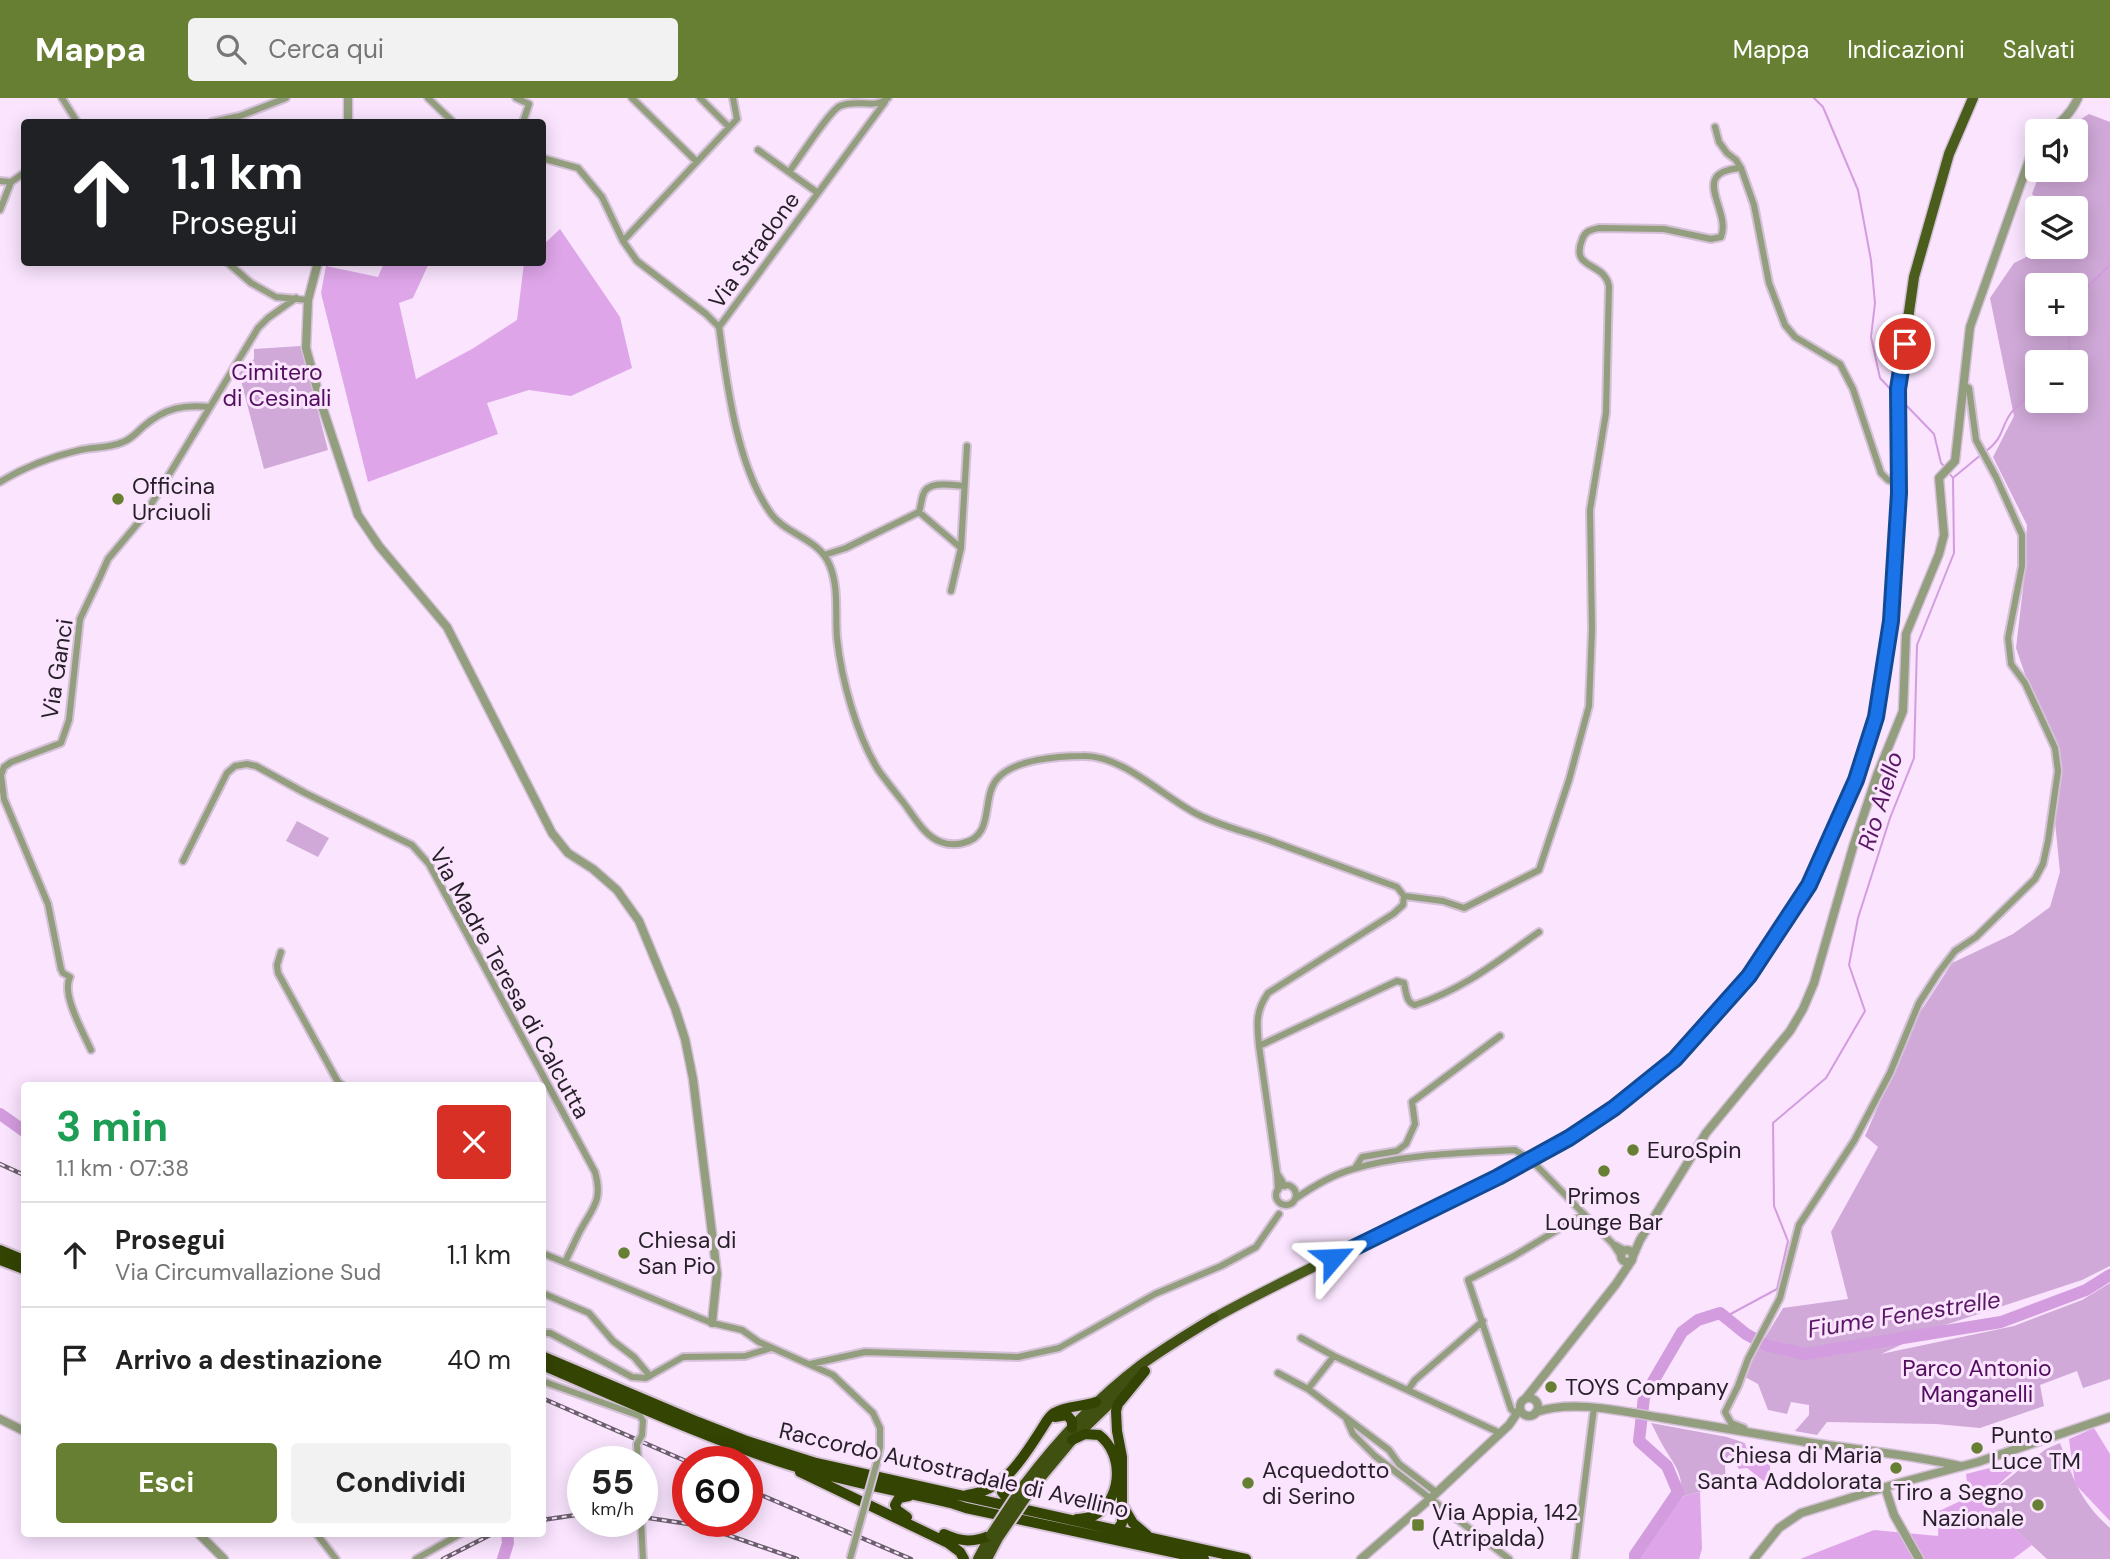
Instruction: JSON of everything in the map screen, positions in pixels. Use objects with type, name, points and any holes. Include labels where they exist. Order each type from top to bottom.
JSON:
[{"type":"highway","points":[[0,1250],[21,1259]]},
{"type":"highway","points":[[0,1260],[21,1268]]},
{"type":"highway","points":[[978,1559],[1028,1486],[1072,1428],[1096,1402],[1213,1318]]},
{"type":"highway","name":"Raccordo Autostradale di Avellino","points":[[546,1358],[767,1448],[858,1473],[1246,1559]]},
{"type":"highway","name":"Raccordo Autostradale di Avellino","points":[[546,1367],[703,1433],[789,1464],[1032,1523],[1204,1559]]},
{"type":"highway","points":[[1028,1486],[1143,1368]]},
{"type":"highway","points":[[1032,1523],[1047,1523],[1109,1536],[1118,1530],[1122,1523],[1122,1457],[1116,1411],[1143,1368]]},
{"type":"highway","points":[[957,1495],[977,1494],[1005,1479],[1017,1466],[1051,1415],[1063,1409],[1096,1402]]},
{"type":"highway","points":[[1046,1422],[1063,1415],[1070,1418],[1072,1428]]},
{"type":"highway","points":[[1070,1520],[1088,1518],[1103,1509],[1110,1498],[1117,1474],[1113,1452],[1103,1437],[1091,1433],[1072,1440]]},
{"type":"highway","points":[[789,1464],[809,1477],[948,1543],[960,1552],[964,1559]]},
{"type":"highway","points":[[1005,1479],[1002,1492],[1013,1507]]},
{"type":"highway","points":[[914,1495],[897,1500],[897,1510],[967,1542],[995,1536]]},
{"type":"highway","points":[[1122,1506],[1133,1523],[1149,1538]]},
{"type":"highway","points":[[987,1559],[995,1536]]},
{"type":"main road","points":[[1213,1318],[1530,1159],[1600,1118],[1675,1059],[1749,976],[1809,885],[1856,780],[1876,717],[1891,621],[1898,482],[1898,389],[1914,276],[1949,154],[1973,98]]},
{"type":"street","points":[[62,98],[76,119]]},
{"type":"street","points":[[226,119],[286,98]]},
{"type":"street","points":[[348,98],[348,119]]},
{"type":"street","points":[[428,98],[450,119]]},
{"type":"street","points":[[516,98],[529,104],[524,119]]},
{"type":"street","points":[[632,98],[697,162]]},
{"type":"street","points":[[699,98],[729,127]]},
{"type":"street","points":[[623,242],[737,119],[733,98]]},
{"type":"street","points":[[2064,119],[2073,110],[2078,98]]},
{"type":"street","name":"Via Stradone","points":[[789,173],[837,107],[855,102],[875,105],[887,99]]},
{"type":"street","name":"Via Stradone","points":[[719,327],[887,99]]},
{"type":"street","points":[[1715,127],[1719,142],[1741,168],[1754,205],[1769,283],[1785,325],[1795,337],[1840,364],[1853,389],[1881,473],[1888,480],[1898,482]]},
{"type":"street","name":"Via Stradone","points":[[758,150],[818,193]]},
{"type":"street","points":[[546,159],[578,168],[602,197],[623,242],[637,261],[719,327],[742,452],[757,488],[774,517],[813,544],[830,564],[835,581],[837,638],[844,684],[864,740],[878,769],[926,832],[939,842],[954,845],[969,842],[985,823],[992,787],[998,777],[1011,769],[1048,758],[1088,756],[1118,765],[1197,814],[1398,887],[1404,896],[1403,905],[1393,914],[1268,993],[1258,1007],[1259,1046],[1277,1173],[1279,1214]]},
{"type":"street","points":[[1404,896],[1443,901],[1464,908],[1539,870],[1569,780],[1589,706],[1592,629],[1590,510],[1606,413],[1609,286],[1602,272],[1580,257],[1578,252],[1583,236],[1589,230],[1599,229],[1664,229],[1712,239],[1721,237],[1723,222],[1712,186],[1722,172],[1741,168]]},
{"type":"street","points":[[1584,1214],[1468,1280],[1511,1409],[1522,1414],[1532,1414],[1538,1407],[1532,1399],[1534,1388],[1623,1275],[1627,1256],[1640,1240],[1706,1133],[1790,1031],[1814,983],[1853,847],[1903,711],[1906,634],[1939,554],[1944,535],[1939,478],[1955,461],[1970,327],[2025,172]]},
{"type":"street","points":[[0,210],[11,183],[21,175]]},
{"type":"street","points":[[0,181],[11,183]]},
{"type":"street","points":[[232,266],[251,283],[276,297],[309,300]]},
{"type":"street","points":[[317,266],[309,300],[306,348],[358,515],[379,547],[447,626],[552,833],[568,853],[593,869],[617,890],[639,921],[665,978],[685,1039],[693,1079],[717,1274],[712,1323]]},
{"type":"street","name":"Via Ganci","points":[[91,1050],[67,991],[70,977],[61,969],[48,904],[4,799],[1,775],[4,767],[11,762],[56,747],[64,738],[69,720],[80,619],[108,559],[144,516],[258,328],[296,298]]},
{"type":"street","points":[[1745,1431],[1744,1428],[1731,1423],[1724,1412],[1759,1335],[1780,1298],[1799,1225],[1854,1141],[1890,1073],[1919,1003],[1939,972],[1955,951],[1976,937],[2035,880],[2043,864],[2048,841],[2058,771],[2055,748],[2025,683],[2011,664],[2008,638],[2022,566],[2022,535],[1976,440],[1969,388],[1965,386]]},
{"type":"street","points":[[0,482],[35,462],[123,442],[132,438],[155,417],[181,406],[210,407]]},
{"type":"street","points":[[951,591],[961,548],[967,446]]},
{"type":"street","points":[[824,555],[845,548],[919,512],[927,488],[935,485],[964,486]]},
{"type":"street","points":[[919,512],[961,548]]},
{"type":"street","name":"Via Madre Teresa di Calcutta","points":[[183,861],[227,772],[235,766],[247,764],[256,766],[412,845],[429,864],[595,1172],[599,1188],[597,1204],[580,1230],[565,1262]]},
{"type":"street","points":[[1259,1046],[1397,981],[1404,983],[1411,1004],[1441,997],[1466,984],[1539,932]]},
{"type":"street","points":[[281,952],[278,973],[338,1082]]},
{"type":"street","points":[[1355,1168],[1362,1157],[1397,1151],[1406,1144],[1415,1124],[1412,1102],[1500,1036]]},
{"type":"street","points":[[810,1364],[865,1352],[1017,1357],[1059,1348],[1155,1294],[1221,1266],[1256,1247],[1279,1214],[1312,1187],[1355,1168],[1415,1157],[1515,1150],[1530,1159],[1627,1256]]},
{"type":"street","points":[[1277,1173],[1296,1193],[1293,1202]]},
{"type":"street","points":[[1278,1191],[1289,1187],[1312,1187]]},
{"type":"street","points":[[1278,1200],[1282,1204],[1293,1202]]},
{"type":"street","points":[[546,1255],[712,1323],[742,1329],[759,1342],[833,1375],[873,1413],[880,1428],[880,1447],[850,1559]]},
{"type":"street","points":[[546,1295],[589,1313],[613,1341],[634,1357],[650,1376]]},
{"type":"street","points":[[1408,1390],[1415,1380],[1483,1321]]},
{"type":"street","points":[[546,1333],[632,1377],[641,1378],[650,1376],[683,1357],[746,1356],[771,1348]]},
{"type":"street","points":[[1301,1338],[1500,1433]]},
{"type":"street","points":[[1308,1389],[1334,1356]]},
{"type":"street","points":[[1278,1373],[1308,1389],[1389,1450],[1396,1461],[1434,1496],[1510,1559]]},
{"type":"street","points":[[546,1382],[640,1416],[643,1421],[638,1446]]},
{"type":"street","points":[[1361,1559],[1434,1496],[1509,1425],[1520,1404],[1532,1399]]},
{"type":"street","points":[[1532,1399],[1549,1408]]},
{"type":"street","points":[[1509,1425],[1549,1408],[1594,1408],[1930,1459],[1960,1466]]},
{"type":"street","points":[[1575,1559],[1594,1408]]},
{"type":"street","points":[[1754,1559],[1779,1528],[1801,1513],[1978,1462],[2110,1417]]},
{"type":"street","points":[[1346,1418],[1353,1434],[1375,1456],[1434,1496]]},
{"type":"street","points":[[0,1419],[21,1430]]},
{"type":"street","points":[[1392,1469],[1396,1461]]},
{"type":"street","points":[[1885,1487],[1894,1515],[1919,1559]]},
{"type":"street","points":[[202,1537],[224,1559]]},
{"type":"street","points":[[325,1537],[322,1539],[336,1559]]},
{"type":"street","points":[[416,1559],[455,1537]]},
{"type":"street","points":[[642,1537],[643,1559]]},
{"type":"green space","name":"Parco Antonio Manganelli","points":[[2089,114],[2110,122],[2110,1266],[2082,1280],[1942,1326],[1881,1354],[2014,1326],[2082,1300],[2110,1283],[2110,1379],[2083,1388],[2077,1371],[2040,1385],[2044,1406],[1980,1428],[1936,1424],[1827,1422],[1817,1435],[1795,1431],[1809,1415],[1809,1405],[1791,1402],[1787,1414],[1768,1410],[1758,1384],[1745,1377],[1752,1359],[1783,1308],[1848,1299],[1831,1232],[1878,1147],[1865,1136],[1917,1017],[1952,963],[2013,934],[2050,907],[2060,872],[2055,822],[2061,762],[2016,648],[2027,525],[1993,457],[2014,416],[1990,298],[2014,263],[2025,258],[2088,259],[2088,196],[2032,194],[2036,182],[2088,182],[2088,119],[2081,119]]},
{"type":"green space","name":"Cimitero di Cesinali","points":[[301,346],[328,450],[264,469],[239,373],[254,359],[254,349]]},
{"type":"green space","points":[[297,821],[329,838],[318,857],[286,841]]},
{"type":"green space","points":[[1651,1423],[1727,1437],[1745,1443],[1726,1460],[1726,1485],[1681,1497],[1681,1481],[1677,1469]]},
{"type":"green space","name":"Tiro a Segno Nazionale","points":[[2060,1443],[2084,1499],[2110,1528],[2110,1559],[2047,1559],[1982,1499],[2046,1449]]},
{"type":"shaded area","points":[[560,229],[620,317],[632,368],[571,396],[529,390],[487,403],[498,434],[368,482],[321,293],[326,266],[378,277],[383,266],[428,266],[413,298],[399,303],[416,379],[472,349],[517,320],[524,266],[546,266],[546,242]]},
{"type":"shaded area","points":[[2094,1428],[2110,1454],[2110,1521],[2075,1484],[2069,1439]]},
{"type":"shaded area","points":[[1745,1443],[1747,1450],[1770,1459],[1770,1486],[1747,1468],[1739,1469],[1729,1454]]},
{"type":"shaded area","points":[[2009,1463],[2017,1468],[1982,1499],[2032,1545],[2013,1559],[1800,1559],[1874,1530],[1938,1536],[1939,1511],[1969,1497],[1966,1474]]},
{"type":"shaded area","points":[[1700,1492],[1702,1549],[1699,1559],[1641,1559],[1642,1548],[1681,1497]]},
{"type":"waterway","name":"Rio Aiello","points":[[1814,98],[1823,107],[1858,190],[1871,260],[1875,303],[1871,337],[1880,378],[1894,393]]},
{"type":"waterway","points":[[2088,286],[2110,265]]},
{"type":"waterway","points":[[2069,336],[2070,350]]},
{"type":"waterway","points":[[1986,451],[1999,437],[2011,413],[2025,399]]},
{"type":"waterway","name":"Rio Aiello","points":[[1903,402],[1934,434],[1941,463],[1946,468]]},
{"type":"waterway","points":[[1954,477],[1982,454]]},
{"type":"waterway","name":"Rio Aiello","points":[[1725,1317],[1777,1289],[1788,1241],[1774,1206],[1773,1123],[1826,1078],[1865,1011],[1849,965],[1858,918],[1890,818],[1914,758],[1917,645],[1954,553],[1953,478],[1949,473]]},
{"type":"waterway","points":[[0,1114],[21,1129]]},
{"type":"waterway","name":"Fiume Fenestrelle","points":[[1635,1559],[1635,1555],[1678,1492],[1667,1466],[1639,1441],[1644,1397],[1682,1332],[1698,1320],[1720,1313],[1746,1334],[1768,1346],[1805,1354],[2001,1322],[2086,1290],[2110,1275]]},
{"type":"waterway","points":[[503,1559],[507,1537]]},
{"type":"railway","points":[[0,1164],[21,1174]]},
{"type":"railway","points":[[546,1400],[672,1455]]},
{"type":"railway","points":[[763,1496],[911,1559]]},
{"type":"railway","points":[[546,1519],[567,1516]]},
{"type":"railway","points":[[658,1519],[702,1526],[797,1559]]},
{"type":"railway","points":[[443,1559],[486,1537]]},
{"type":"place","name":"Officina Urciuoli","points":[[118,499]]},
{"type":"place","name":"EuroSpin","points":[[1633,1150]]},
{"type":"place","name":"Primos Lounge Bar","points":[[1604,1171]]},
{"type":"place","name":"Chiesa di San Pio","points":[[624,1253]]},
{"type":"place","name":"TOYS Company","points":[[1551,1387]]},
{"type":"place","name":"Punto Luce TM","points":[[1977,1448]]},
{"type":"place","name":"Chiesa di Maria Santa Addolorata","points":[[1896,1468]]},
{"type":"place","name":"Acquedotto di Serino","points":[[1248,1483]]},
{"type":"place","name":"Tiro a Segno Nazionale","points":[[2038,1505]]},
{"type":"place","name":"Via Appia, 142 (Atripalda)","points":[[1418,1525]]},
{"type":"route","points":[[1333,1258],[1498,1177],[1569,1138],[1614,1108],[1675,1059],[1749,976],[1809,885],[1856,780],[1876,717],[1891,621],[1899,493],[1898,389],[1905,344]]}]
